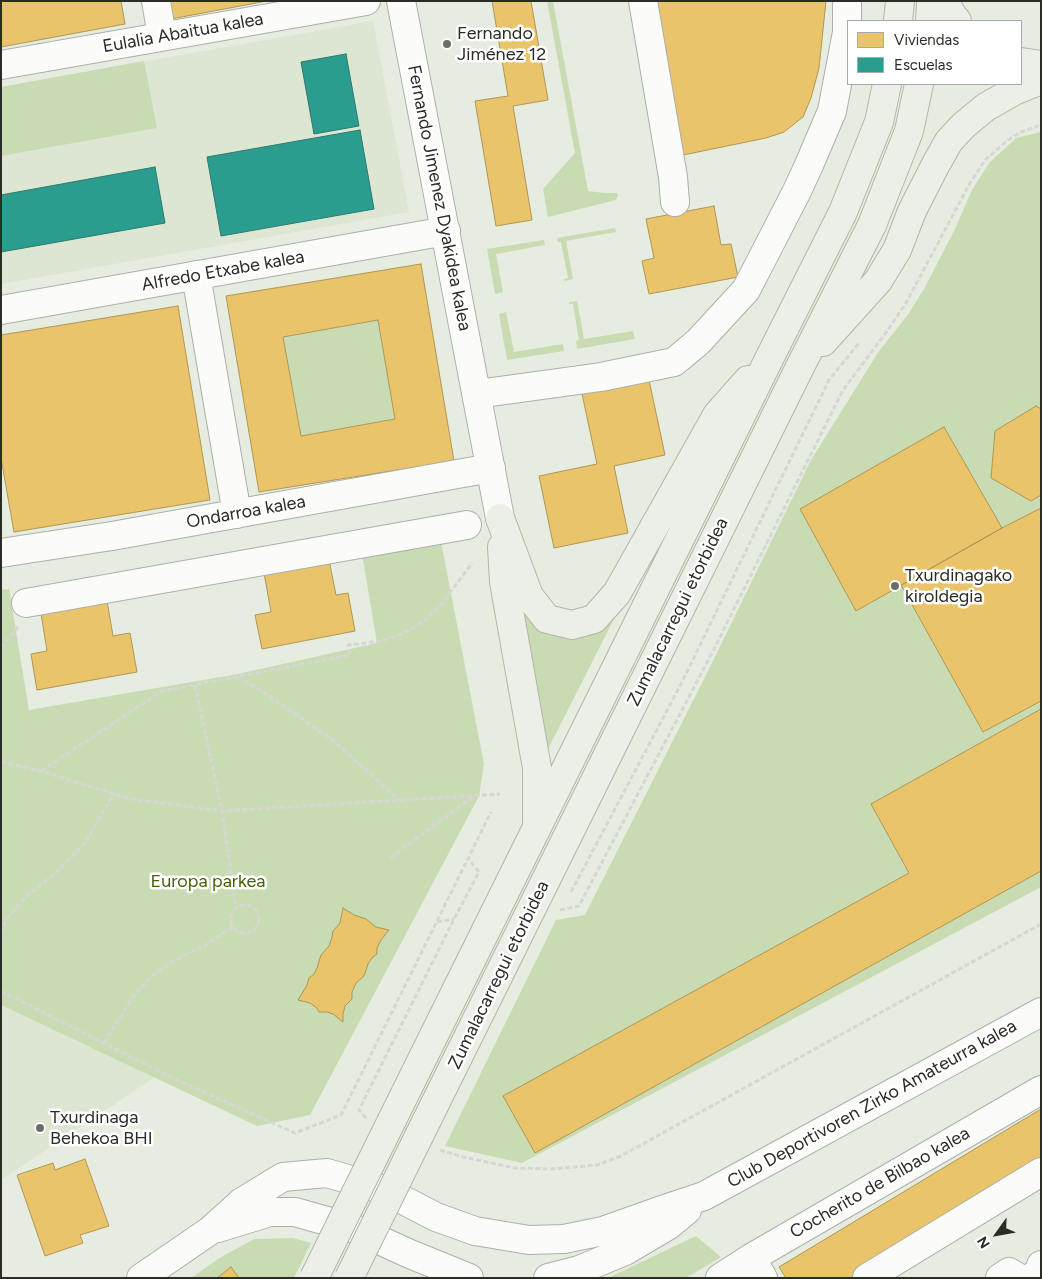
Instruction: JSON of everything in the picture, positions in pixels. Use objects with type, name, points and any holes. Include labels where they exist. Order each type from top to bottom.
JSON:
[{"type":"main road","points":[[898,20],[900,1]]},
{"type":"main road","points":[[930,20],[931,1]]},
{"type":"main road","points":[[946,1],[955,20]]},
{"type":"main road","points":[[1022,62],[1041,65]]},
{"type":"main road","points":[[799,369],[878,281],[897,250],[912,211],[949,141],[964,125],[986,107],[1016,90],[1041,80]]},
{"type":"main road","name":"Zumalacarregui etorbidea","points":[[314,1278],[843,212],[879,122],[887,85]]},
{"type":"main road","name":"Zumalacarregui etorbidea","points":[[349,1278],[872,225],[909,131],[919,85]]},
{"type":"main road","points":[[500,518],[529,596],[547,618],[572,625],[594,619],[617,594],[717,415],[771,355]]},
{"type":"main road","points":[[500,518],[504,582],[536,768],[537,826]]},
{"type":"street","points":[[156,1],[162,36]]},
{"type":"street","name":"Eulalia Abaitua kalea","points":[[1,65],[366,1]]},
{"type":"street","name":"Fernando Jimenez Dyakidea kalea","points":[[401,1],[500,518]]},
{"type":"street","points":[[643,1],[673,176],[675,202]]},
{"type":"street","points":[[477,394],[601,377],[674,362],[698,342],[746,290],[809,165],[832,111],[847,32],[846,1]]},
{"type":"street","name":"Alfredo Etxabe kalea","points":[[1,310],[446,231]]},
{"type":"street","points":[[196,276],[237,514]]},
{"type":"street","name":"Ondarroa kalea","points":[[1,553],[112,536],[491,468]]},
{"type":"street","points":[[26,603],[467,525]]},
{"type":"street","name":"Club Deportivoren Zirko Amateurra kalea","points":[[211,1230],[242,1202],[283,1177],[327,1172],[384,1190],[436,1217],[475,1231],[528,1240],[564,1239],[603,1231],[704,1196],[1041,1012]]},
{"type":"street","name":"Cocherito de Bilbao kalea","points":[[720,1278],[757,1268],[1041,1090]]},
{"type":"street","points":[[867,1278],[1041,1172]]},
{"type":"street","name":"Club Deportivoren Zirko Amateurra kalea","points":[[548,1278],[579,1270],[625,1251],[669,1225],[704,1196]]},
{"type":"street","points":[[141,1278],[211,1230],[270,1212],[295,1212],[355,1230],[469,1278]]},
{"type":"street","points":[[1030,1278],[1040,1272],[1041,1265]]},
{"type":"street","points":[[1000,1278],[1009,1272],[1019,1278]]},
{"type":"path","points":[[558,910],[579,906],[712,653],[842,390],[906,303],[970,183],[985,160],[1008,140],[1021,132],[1041,125]]},
{"type":"path","points":[[571,892],[680,684],[829,380],[860,342]]},
{"type":"path","points":[[41,771],[162,691],[350,655],[348,645],[382,641],[404,633],[424,621],[443,602],[472,563]]},
{"type":"path","points":[[237,677],[259,689],[334,741],[399,800]]},
{"type":"path","points":[[195,685],[222,811],[236,909],[232,916],[233,927],[238,932],[253,932],[260,919],[259,914],[252,907],[244,906],[236,909]]},
{"type":"path","points":[[1,762],[41,771],[130,799],[222,811],[500,794]]},
{"type":"path","points":[[1,933],[8,917],[25,898],[59,870],[84,844],[114,794]]},
{"type":"path","points":[[390,858],[474,796]]},
{"type":"path","points":[[1,991],[173,1078],[295,1133],[342,1115],[491,812]]},
{"type":"path","points":[[436,922],[454,919]]},
{"type":"path","points":[[551,1170],[598,1165],[621,1156],[1041,924]]},
{"type":"path","points":[[104,1043],[133,997],[152,976],[170,963],[202,947],[233,927]]},
{"type":"shaded area","points":[[373,21],[409,212],[1,284],[1,87]]},
{"type":"shaded area","name":"Txurdinaga Behekoa BHI","points":[[1,1005],[155,1077],[1,1180]]},
{"type":"green space","points":[[547,1],[553,1],[588,191],[617,193],[618,195],[616,200],[548,217],[543,189],[575,153]]},
{"type":"green space","points":[[144,61],[157,128],[1,156],[1,87]]},
{"type":"green space","name":"Txurdinagako kiroldegia","points":[[1041,132],[1041,887],[522,1163],[445,1146],[556,920],[585,915],[708,671],[811,460],[879,351],[907,316],[924,289],[955,229],[972,190],[989,163],[1016,138]]},
{"type":"green space","points":[[615,228],[616,232],[566,241],[573,279],[564,281],[564,279],[568,278],[561,242],[558,242],[557,238]]},
{"type":"green space","points":[[544,240],[545,245],[496,254],[503,292],[495,294],[487,249]]},
{"type":"green space","points":[[577,301],[584,339],[633,331],[635,339],[577,349],[576,341],[579,340],[573,304],[569,304],[569,302]]},
{"type":"green space","points":[[506,312],[514,352],[563,344],[564,351],[507,360],[499,314]]},
{"type":"green space","points":[[378,320],[395,419],[301,436],[283,337]]},
{"type":"green space","name":"Europa parkea","points":[[441,542],[484,764],[479,796],[310,1115],[257,1126],[1,1005],[1,590],[9,589],[29,710],[238,674],[377,643],[362,554]]},
{"type":"green space","points":[[520,599],[532,618],[619,609],[544,757]]},
{"type":"green space","points":[[696,1236],[721,1257],[686,1278],[608,1278]]},
{"type":"green space","points":[[293,1238],[311,1243],[294,1278],[191,1278],[218,1259],[254,1239]]},
{"type":"building: Viviendas","points":[[121,1],[125,24],[1,47],[1,2]]},
{"type":"building: Viviendas","points":[[168,1],[267,1],[171,19]]},
{"type":"building: Viviendas","points":[[492,1],[531,1],[548,100],[513,106],[532,220],[496,226],[475,101],[508,96]]},
{"type":"building: Viviendas","points":[[653,1],[826,1],[819,68],[811,98],[803,117],[784,132],[766,138],[683,155]]},
{"type":"building: Viviendas","points":[[714,206],[721,245],[731,244],[738,277],[649,294],[642,261],[654,258],[646,219]]},
{"type":"building: Viviendas","points":[[421,264],[454,461],[259,492],[226,296]],"holes":[[[378,320],[395,419],[301,436],[283,337]]]},
{"type":"building: Viviendas","points":[[178,306],[210,500],[14,532],[1,458],[1,335]]},
{"type":"building: Viviendas","points":[[649,380],[665,455],[614,466],[628,533],[554,548],[539,476],[597,464],[582,394]]},
{"type":"building: Viviendas","points":[[1036,406],[1041,409],[1041,495],[1031,501],[991,478],[995,431]]},
{"type":"building: Viviendas","points":[[944,427],[1002,528],[856,611],[800,509]]},
{"type":"building: Viviendas","points":[[1041,508],[1041,701],[983,732],[901,585]]},
{"type":"building: Viviendas","points":[[328,555],[336,595],[348,593],[355,631],[262,649],[255,615],[271,612],[263,567]]},
{"type":"building: Viviendas","points":[[106,595],[113,636],[130,633],[137,672],[37,690],[31,654],[47,651],[40,607]]},
{"type":"building: Viviendas","points":[[1041,709],[1041,871],[535,1153],[503,1096],[909,873],[871,804]]},
{"type":"building: Viviendas","points":[[343,908],[354,915],[366,919],[376,927],[389,930],[381,940],[377,948],[377,954],[368,964],[364,976],[356,983],[352,992],[352,999],[345,1006],[343,1022],[333,1014],[319,1012],[310,1003],[298,1000],[309,978],[314,974],[321,955],[329,946],[333,931],[340,923]]},
{"type":"building: Viviendas","points":[[1041,1109],[1041,1172],[867,1278],[786,1278],[779,1267]]},
{"type":"building: Viviendas","points":[[85,1159],[109,1226],[80,1235],[83,1243],[45,1256],[17,1175],[53,1163],[55,1170]]},
{"type":"building: Viviendas","points":[[231,1267],[239,1278],[217,1278]]},
{"type":"building: Escuelas","points":[[346,54],[359,126],[314,134],[301,62]]},
{"type":"building: Escuelas","points":[[360,130],[374,209],[221,236],[207,157]]},
{"type":"building: Escuelas","points":[[155,167],[165,223],[1,252],[1,195]]},
{"type":"place","name":"Fernando Jiménez 12","points":[[447,44]]},
{"type":"place","name":"Txurdinagako kiroldegia","points":[[895,586]]},
{"type":"place","name":"Txurdinaga Behekoa BHI","points":[[40,1128]]}]
